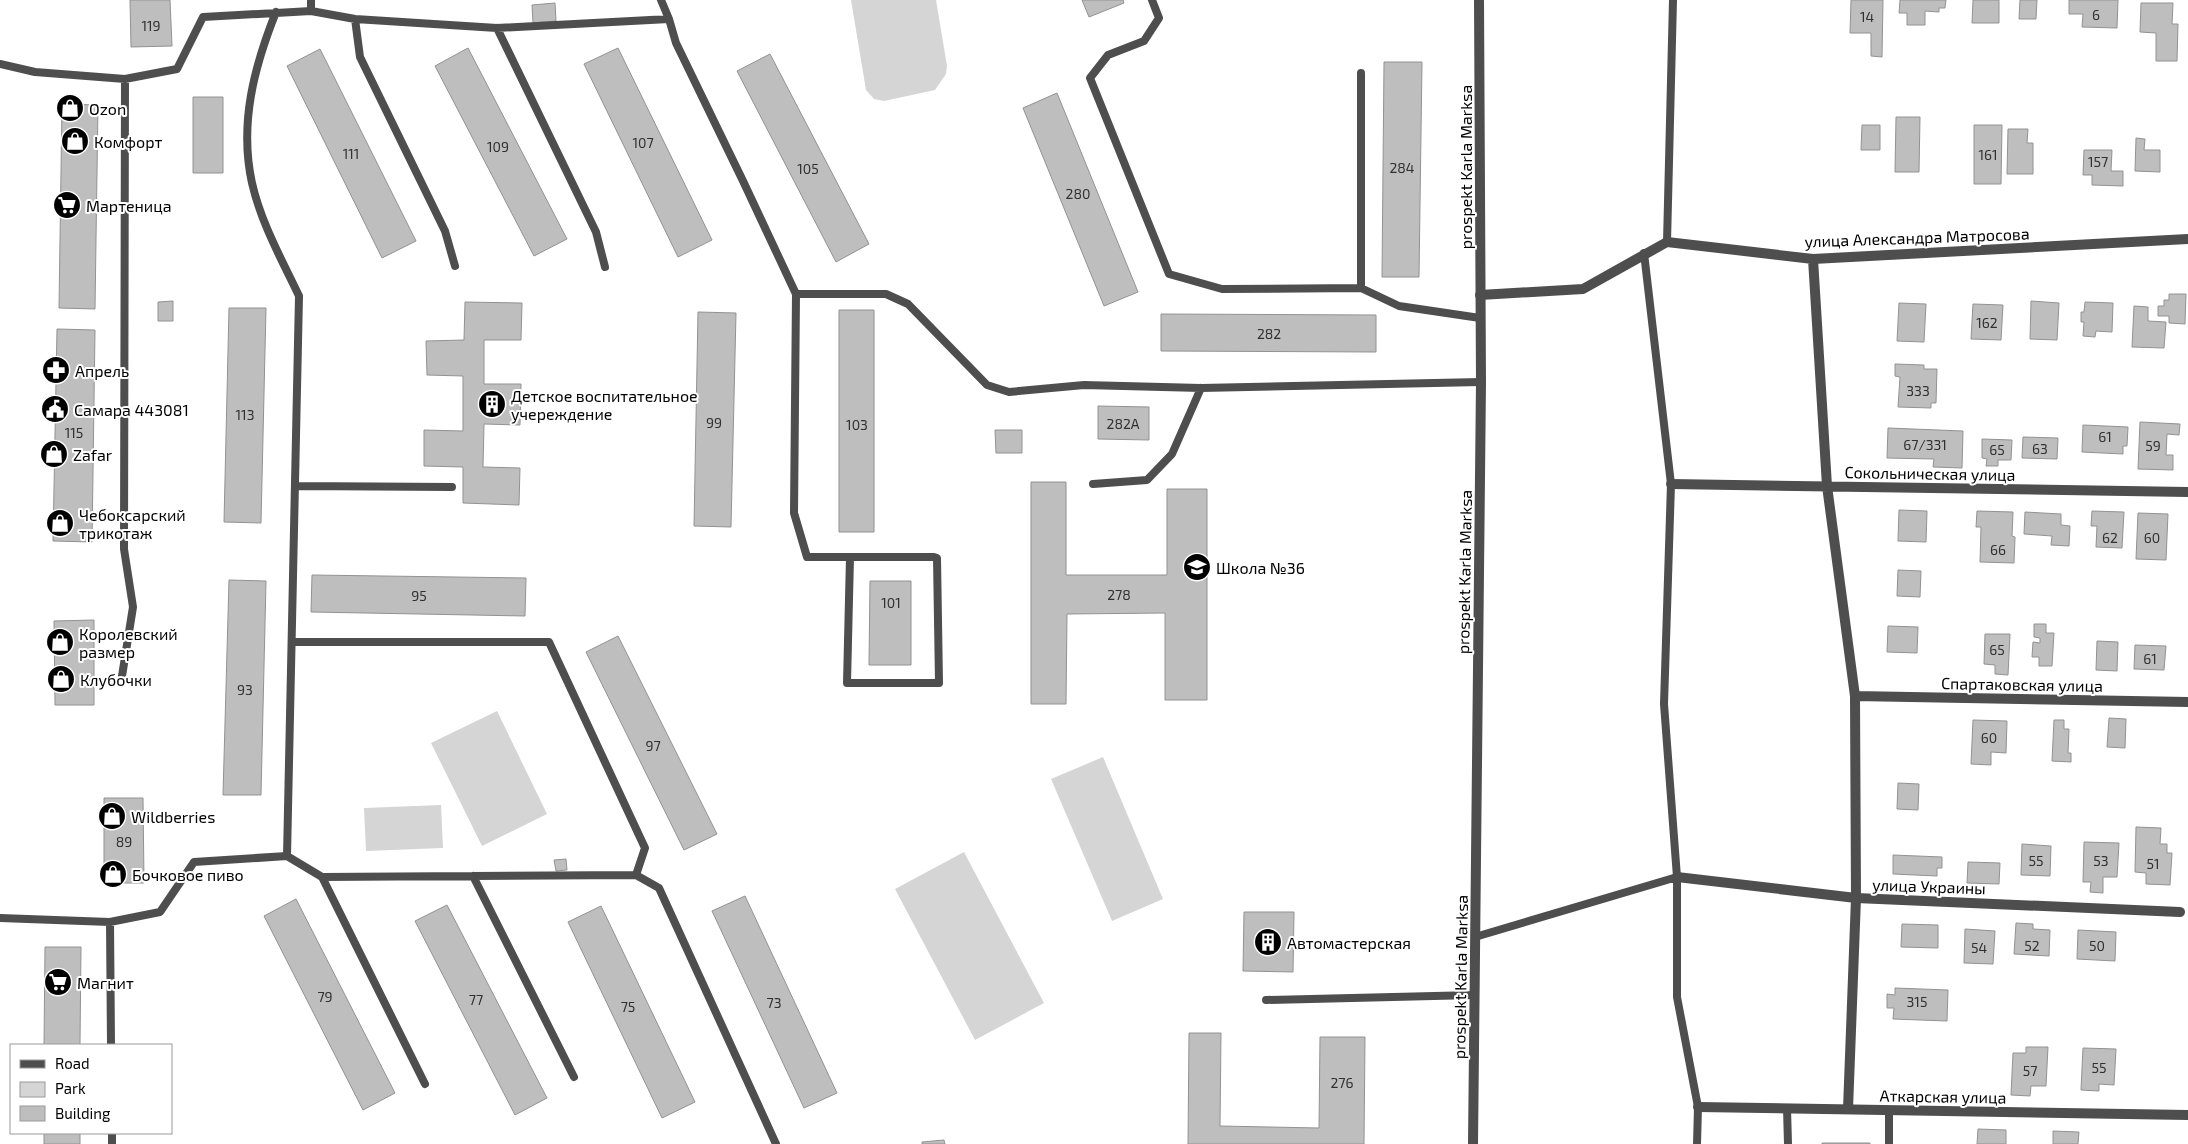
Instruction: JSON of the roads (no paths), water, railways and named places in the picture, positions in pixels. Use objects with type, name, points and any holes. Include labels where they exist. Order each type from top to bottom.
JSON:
[{"type":"street","name":"prospekt Karla Marksa","points":[[1473,1144],[1481,382],[1479,0]]},
{"type":"street","name":"улица Александра Матросова","points":[[1667,242],[1813,260],[2188,239]]},
{"type":"street","points":[[1480,295],[1583,289],[1667,242]]},
{"type":"street","points":[[1813,260],[1827,486],[1855,696],[1856,898],[1848,1109]]},
{"type":"street","name":"Сокольническая улица","points":[[1671,484],[2188,492]]},
{"type":"street","name":"Спартаковская улица","points":[[1855,696],[2188,702]]},
{"type":"street","name":"улица Украины","points":[[1677,877],[1856,898],[2180,912]]},
{"type":"street","name":"Аткарская улица","points":[[1698,1106],[2188,1115]]},
{"type":"lane","points":[[311,0],[311,11]]},
{"type":"lane","points":[[662,0],[676,43],[744,181],[796,294],[794,513],[807,557],[850,557],[937,558],[939,683],[847,682],[850,557]]},
{"type":"lane","points":[[1152,0],[1159,18],[1144,41],[1108,55],[1090,78],[1169,274],[1222,289],[1361,288],[1399,306],[1480,318]]},
{"type":"lane","points":[[1667,242],[1673,0]]},
{"type":"lane","points":[[0,64],[35,72],[125,79],[177,69],[203,17],[276,12],[311,11],[355,18],[497,28],[669,19]]},
{"type":"lane","points":[[276,12],[261,49],[247,108],[246,143],[252,184],[270,234],[299,296],[287,856]]},
{"type":"lane","points":[[355,18],[360,57],[445,231],[455,266]]},
{"type":"lane","points":[[497,28],[596,232],[605,267]]},
{"type":"lane","points":[[1361,288],[1362,74]]},
{"type":"lane","points":[[122,676],[133,607],[124,549],[125,79]]},
{"type":"lane","points":[[1644,254],[1671,484],[1664,704],[1677,877],[1677,997],[1698,1106],[1697,1144]]},
{"type":"lane","points":[[796,294],[886,294],[908,304],[987,385],[1009,392],[1084,385],[1201,388],[1481,382]]},
{"type":"lane","points":[[1094,484],[1147,480],[1172,454],[1201,388]]},
{"type":"lane","points":[[295,486],[452,487]]},
{"type":"lane","points":[[292,642],[549,642],[645,848],[636,875]]},
{"type":"lane","points":[[0,918],[110,922],[160,912],[194,862],[287,856],[322,877],[636,875],[659,888],[776,1144]]},
{"type":"lane","points":[[473,876],[574,1077]]},
{"type":"lane","points":[[322,877],[425,1084]]},
{"type":"lane","points":[[1476,937],[1677,877]]},
{"type":"lane","points":[[110,922],[111,1044]]},
{"type":"lane","points":[[1266,1000],[1475,995]]},
{"type":"lane","points":[[1787,1108],[1788,1144]]},
{"type":"lane","points":[[1889,1110],[1889,1144]]},
{"type":"place","name":"Ozon","points":[[70,108]]},
{"type":"place","name":"Комфорт","points":[[75,141]]},
{"type":"place","name":"Мартеница","points":[[67,205]]},
{"type":"place","name":"Апрель","points":[[56,370]]},
{"type":"place","name":"Детское воспитательное учереждение","points":[[492,404]]},
{"type":"place","name":"Самара 443081","points":[[55,409]]},
{"type":"place","name":"Zafar","points":[[54,454]]},
{"type":"place","name":"Чебоксарский трикотаж","points":[[60,523]]},
{"type":"place","name":"Школа №36","points":[[1197,567]]},
{"type":"place","name":"Королевский размер","points":[[60,642]]},
{"type":"place","name":"Клубочки","points":[[61,679]]},
{"type":"place","name":"Wildberries","points":[[112,816]]},
{"type":"place","name":"Бочковое пиво","points":[[113,874]]},
{"type":"place","name":"Автомастерская","points":[[1268,942]]},
{"type":"place","name":"Магнит","points":[[58,982]]}]
